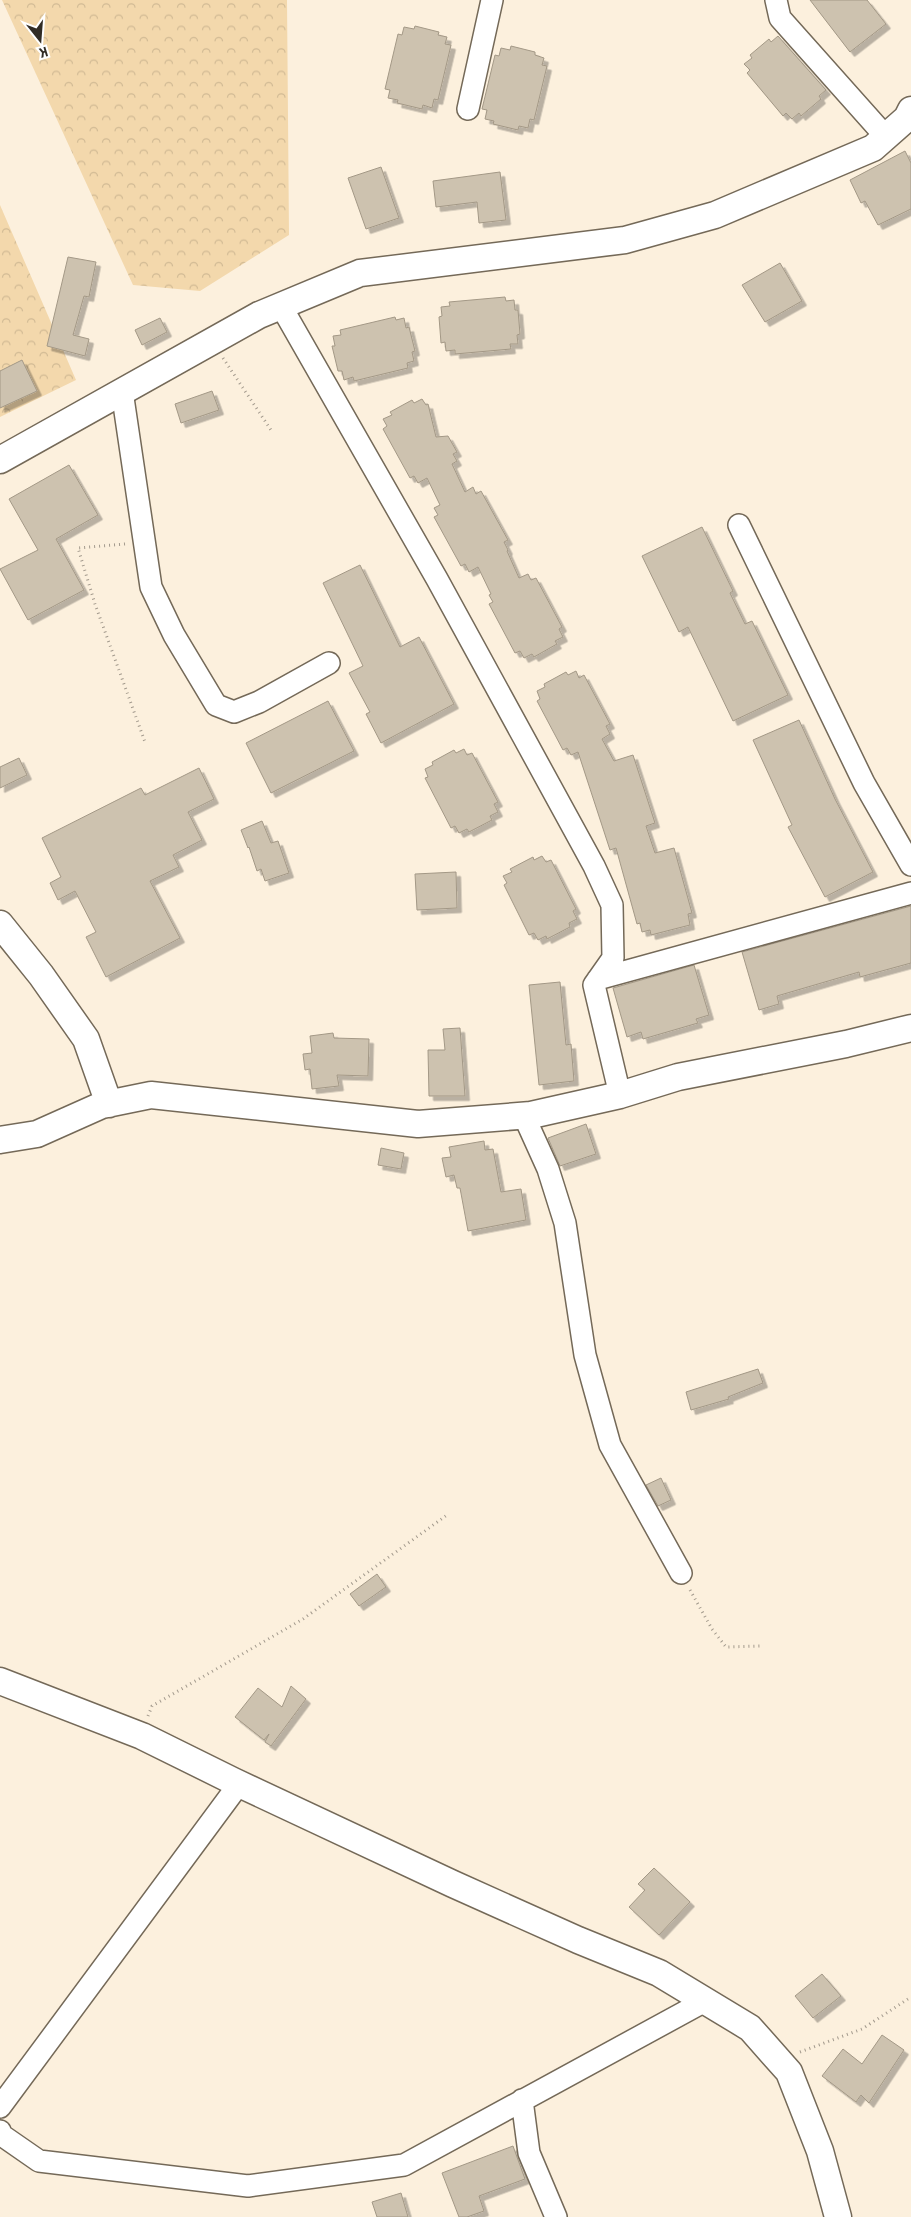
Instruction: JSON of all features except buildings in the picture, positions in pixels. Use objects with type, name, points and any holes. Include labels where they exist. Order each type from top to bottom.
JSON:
[{"type":"street","points":[[468,109],[492,0]]},
{"type":"street","points":[[776,0],[780,18],[886,137]]},
{"type":"street","points":[[0,460],[259,315],[360,273],[625,240],[714,215],[873,148],[907,118],[911,110]]},
{"type":"street","points":[[281,306],[437,579],[601,882],[612,906],[613,958],[594,985],[620,1095]]},
{"type":"street","points":[[122,391],[130,433],[143,542],[151,587],[174,635],[216,705],[234,712],[259,702],[328,663]]},
{"type":"street","points":[[739,525],[864,783],[911,865]]},
{"type":"street","points":[[598,979],[911,893]]},
{"type":"street","points":[[0,924],[41,975],[86,1039],[109,1104]]},
{"type":"street","points":[[0,1140],[37,1134],[102,1105],[151,1095],[418,1124],[524,1116],[620,1095],[678,1077],[846,1044],[911,1028]]},
{"type":"street","points":[[524,1116],[548,1169],[565,1222],[585,1355],[610,1445],[681,1573]]},
{"type":"street","points":[[0,1681],[142,1736],[239,1784],[471,1892],[578,1940],[659,1973],[750,2028],[789,2072],[820,2151],[838,2217]]},
{"type":"street","points":[[0,2107],[239,1784]]},
{"type":"street","points":[[0,2131],[0,2134],[39,2161],[248,2186],[404,2165],[705,2001]]},
{"type":"street","points":[[522,2100],[529,2153],[556,2217]]},
{"type":"path","points":[[211,341],[271,430]]},
{"type":"path","points":[[143,542],[78,548],[95,604],[145,742]]},
{"type":"path","points":[[142,1736],[152,1706],[303,1620],[448,1515]]},
{"type":"path","points":[[681,1573],[698,1606],[726,1648],[760,1646]]},
{"type":"path","points":[[779,2061],[862,2029],[911,1997]]},
{"type":"green space","points":[[2,0],[287,0],[289,235],[200,291],[133,285]]},
{"type":"green space","points":[[0,205],[76,380],[0,417]]}]
